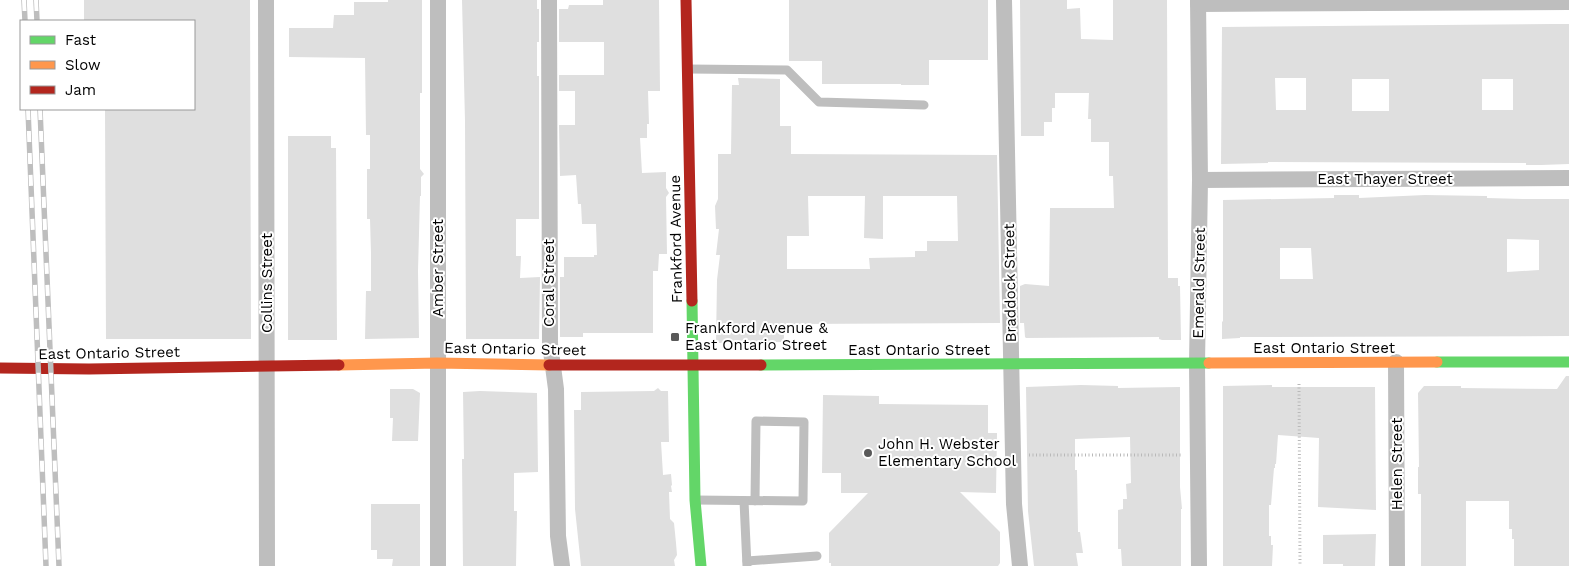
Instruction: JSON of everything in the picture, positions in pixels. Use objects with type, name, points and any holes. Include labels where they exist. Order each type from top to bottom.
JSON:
[{"type":"street","name":"Collins Street","points":[[266,0],[267,566]]},
{"type":"street","name":"Amber Street","points":[[438,0],[438,566]]},
{"type":"street","name":"Coral Street","points":[[549,0],[550,344],[556,389],[558,536],[562,566]]},
{"type":"street","name":"Frankford Avenue","points":[[686,0],[695,500],[702,566]]},
{"type":"street","name":"Braddock Street","points":[[1004,0],[1014,504],[1020,566]]},
{"type":"street","points":[[1198,2],[1569,2]]},
{"type":"street","name":"Emerald Street","points":[[1198,2],[1200,180],[1197,364],[1199,566]]},
{"type":"street","name":"East Thayer Street","points":[[1200,180],[1569,178]]},
{"type":"street","name":"Helen Street","points":[[1396,362],[1397,566]]},
{"type":"street","name":"East Ontario Street","points":[[0,368],[89,369],[438,363],[694,365],[1569,362]]},
{"type":"lane","points":[[687,68],[787,70],[819,102],[924,105]]},
{"type":"lane","points":[[695,500],[803,502],[804,422],[756,421],[755,501]]},
{"type":"lane","points":[[744,501],[747,564],[817,556]]},
{"type":"path","points":[[1299,363],[1300,566]]},
{"type":"path","points":[[1013,455],[1199,455]]},
{"type":"building","points":[[84,0],[250,0],[251,339],[106,339],[105,110],[195,110],[195,20],[84,20]]},
{"type":"building","points":[[388,0],[422,0],[420,169],[424,174],[421,177],[420,196],[419,338],[365,339],[366,291],[371,291],[371,253],[370,219],[367,219],[367,169],[370,169],[370,135],[366,135],[365,58],[289,57],[289,28],[333,28],[334,15],[354,15],[354,2],[388,2]]},
{"type":"building","points":[[462,0],[537,0],[537,9],[539,9],[537,76],[539,76],[539,219],[516,219],[516,256],[521,256],[520,278],[540,277],[539,339],[466,339],[465,121]]},
{"type":"building","points":[[603,0],[659,0],[660,91],[648,91],[649,124],[647,124],[647,138],[640,138],[642,173],[666,172],[666,188],[669,193],[666,197],[667,254],[659,254],[658,271],[653,271],[653,333],[583,333],[583,337],[560,337],[560,277],[564,277],[564,257],[594,257],[594,255],[597,255],[596,224],[582,224],[581,204],[578,204],[576,175],[560,176],[559,125],[575,125],[575,91],[559,91],[559,75],[604,75],[604,42],[559,42],[559,9],[568,9],[569,5],[603,5]]},
{"type":"building","points":[[789,0],[988,0],[988,60],[929,60],[929,85],[822,84],[822,61],[789,61]]},
{"type":"building","points":[[1020,0],[1067,0],[1067,9],[1080,8],[1081,39],[1113,40],[1113,0],[1167,0],[1168,278],[1178,278],[1178,286],[1180,286],[1181,340],[1162,340],[1159,337],[1025,337],[1024,323],[1020,323],[1020,286],[1025,284],[1049,286],[1050,208],[1114,208],[1113,176],[1109,176],[1109,142],[1091,142],[1091,119],[1088,119],[1089,93],[1055,93],[1055,108],[1052,108],[1052,122],[1044,122],[1044,136],[1021,136]]},
{"type":"building","points":[[1569,24],[1569,164],[1268,162],[1221,164],[1222,27]],"holes":[[[1275,78],[1306,78],[1306,110],[1276,110]],[[1352,79],[1389,79],[1389,111],[1352,111]],[[1482,79],[1513,79],[1513,110],[1482,110]]]},
{"type":"building","points":[[738,78],[780,79],[780,126],[791,126],[791,154],[997,155],[1000,323],[794,324],[784,331],[784,342],[716,343],[717,280],[720,255],[716,255],[719,229],[716,229],[715,206],[718,199],[718,154],[731,154],[732,85],[739,85]],"holes":[[[808,196],[865,196],[864,238],[883,239],[883,196],[957,196],[958,241],[927,241],[927,251],[915,251],[915,257],[869,258],[870,269],[787,269],[787,236],[809,236]]]},
{"type":"building","points":[[288,136],[331,136],[331,148],[336,148],[337,340],[288,340]]},
{"type":"building","points":[[1334,195],[1359,195],[1359,198],[1425,195],[1569,199],[1569,336],[1240,337],[1222,339],[1223,200],[1334,198]],"holes":[[[1507,239],[1539,240],[1539,270],[1507,272]],[[1280,248],[1311,248],[1313,279],[1280,279]]]},
{"type":"building","points":[[1566,376],[1569,376],[1569,566],[1514,566],[1514,539],[1512,539],[1512,529],[1509,529],[1509,501],[1466,501],[1466,566],[1421,566],[1421,494],[1418,494],[1418,393],[1424,386],[1557,389]]},
{"type":"building","points":[[1272,385],[1272,387],[1375,387],[1376,510],[1318,507],[1319,438],[1278,435],[1271,505],[1269,505],[1269,536],[1271,536],[1271,545],[1273,545],[1272,566],[1223,566],[1223,386]]},
{"type":"building","points":[[1118,386],[1118,388],[1180,387],[1181,566],[1122,566],[1121,549],[1118,549],[1118,510],[1123,509],[1123,499],[1127,499],[1126,484],[1131,483],[1130,437],[1075,439],[1078,532],[1080,532],[1083,553],[1076,553],[1078,566],[1034,566],[1028,511],[1026,387]]},
{"type":"building","points":[[658,388],[661,391],[668,391],[669,442],[661,442],[663,475],[671,474],[672,492],[669,492],[670,519],[674,523],[677,555],[674,560],[675,566],[581,566],[575,509],[574,410],[581,410],[581,392],[654,391]]},
{"type":"building","points":[[390,389],[413,389],[420,393],[418,441],[392,441],[393,418],[390,418]]},
{"type":"building","points":[[463,392],[537,393],[538,472],[514,473],[514,511],[517,511],[516,566],[463,566]]},
{"type":"building","points":[[823,395],[879,396],[879,404],[988,405],[988,433],[997,433],[996,493],[960,492],[1000,532],[1000,563],[998,566],[831,566],[831,563],[829,563],[829,533],[868,493],[841,493],[841,473],[822,473]]},
{"type":"building","points":[[371,504],[420,504],[420,566],[392,566],[393,559],[377,559],[377,550],[371,550]]},
{"type":"building","points":[[1376,534],[1375,566],[1323,564],[1323,535]]},
{"type":"railway","points":[[24,0],[25,20]]},
{"type":"railway","points":[[36,0],[37,20]]},
{"type":"railway","points":[[28,110],[46,566]]},
{"type":"railway","points":[[40,110],[59,566]]},
{"type":"traffic: fast","points":[[692,301],[695,500],[701,566]]},
{"type":"traffic: fast","points":[[1437,362],[1569,362]]},
{"type":"traffic: fast","points":[[761,365],[1209,363]]},
{"type":"traffic: slow","points":[[1209,363],[1437,362]]},
{"type":"traffic: slow","points":[[339,365],[437,363],[549,365]]},
{"type":"traffic: jam","points":[[686,0],[692,301]]},
{"type":"traffic: jam","points":[[0,368],[89,369],[339,365]]},
{"type":"traffic: jam","points":[[549,365],[761,365]]},
{"type":"place","name":"Frankford Avenue & East Ontario Street","points":[[675,337]]},
{"type":"place","name":"John H. Webster Elementary School","points":[[868,453]]}]
